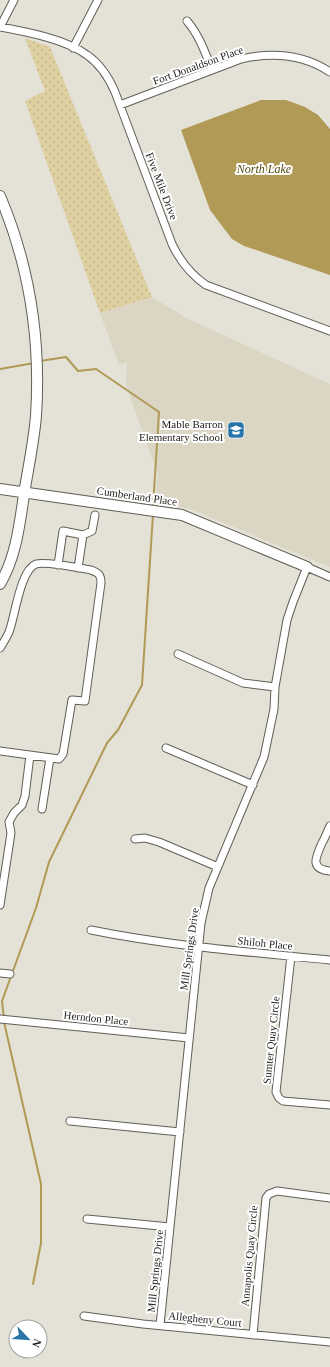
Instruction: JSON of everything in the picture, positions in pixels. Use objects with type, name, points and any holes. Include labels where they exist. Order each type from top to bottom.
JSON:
[{"type":"street","points":[[0,27],[14,0]]},
{"type":"street","points":[[73,48],[98,0]]},
{"type":"street","points":[[186,21],[200,39],[212,70]]},
{"type":"street","name":"Five Mile Drive","points":[[0,27],[47,38],[73,48],[88,55],[100,67],[111,83],[120,105],[172,244],[187,269],[196,278],[206,284],[330,331]]},
{"type":"street","name":"Fort Donaldson Place","points":[[120,105],[241,59],[264,55],[277,55],[296,58],[307,61],[330,72]]},
{"type":"street","points":[[0,196],[17,240],[28,286],[35,329],[37,384],[36,417],[15,544],[11,561],[0,584]]},
{"type":"street","name":"Cumberland Place","points":[[0,489],[182,514],[330,577]]},
{"type":"street","points":[[58,565],[63,531],[83,534],[92,531],[95,514]]},
{"type":"street","points":[[78,568],[83,534]]},
{"type":"street","points":[[0,648],[9,632],[18,593],[29,570],[37,564],[58,565],[92,570],[98,573],[101,577],[85,701],[72,700],[63,754],[59,759],[0,751]]},
{"type":"street","name":"Mill Springs Drive","points":[[160,1325],[201,923],[209,888],[264,757],[274,709],[275,687],[287,620],[307,567]]},
{"type":"street","points":[[178,654],[243,683],[275,687]]},
{"type":"street","points":[[166,748],[253,785]]},
{"type":"street","points":[[0,905],[11,833],[9,822],[14,813],[22,805],[25,796],[30,756]]},
{"type":"street","points":[[42,809],[50,758]]},
{"type":"street","points":[[330,826],[316,854],[315,860],[320,869],[330,871]]},
{"type":"street","points":[[136,840],[145,838],[159,842],[218,867]]},
{"type":"street","name":"Shiloh Place","points":[[91,930],[143,940],[198,947],[330,960]]},
{"type":"street","name":"Sumter Quay Circle","points":[[291,956],[276,1088],[277,1095],[283,1101],[330,1105]]},
{"type":"street","points":[[0,973],[10,974]]},
{"type":"street","name":"Herndon Place","points":[[0,1019],[189,1038]]},
{"type":"street","points":[[70,1121],[180,1132]]},
{"type":"street","name":"Annapolis Quay Circle","points":[[253,1334],[266,1198],[269,1194],[277,1191],[330,1198]]},
{"type":"street","points":[[87,1218],[170,1227]]},
{"type":"street","name":"Allegheny Court","points":[[84,1316],[330,1342]]},
{"type":"shaded area","points":[[25,38],[50,47],[152,297],[100,313],[25,101],[45,91]]},
{"type":"shaded area","name":"Mable Barron Elementary School","points":[[152,297],[186,318],[330,384],[330,567],[193,510],[155,501],[158,475],[126,385],[127,362],[119,365],[100,313]]},
{"type":"water","name":"North Lake","points":[[261,100],[286,100],[305,107],[318,115],[330,129],[330,275],[244,246],[232,239],[210,210],[181,130]]},
{"type":"waterway","points":[[40,361],[66,357],[78,371],[96,369],[159,412],[153,507]]},
{"type":"waterway","points":[[0,369],[34,363]]},
{"type":"waterway","points":[[4,1018],[2,1001],[36,908],[49,862],[107,743],[118,730],[142,685],[153,514]]},
{"type":"waterway","points":[[4,1022],[41,1184],[41,1243],[33,1284]]},
{"type":"place","name":"Mable Barron Elementary School","points":[[236,430]]}]
